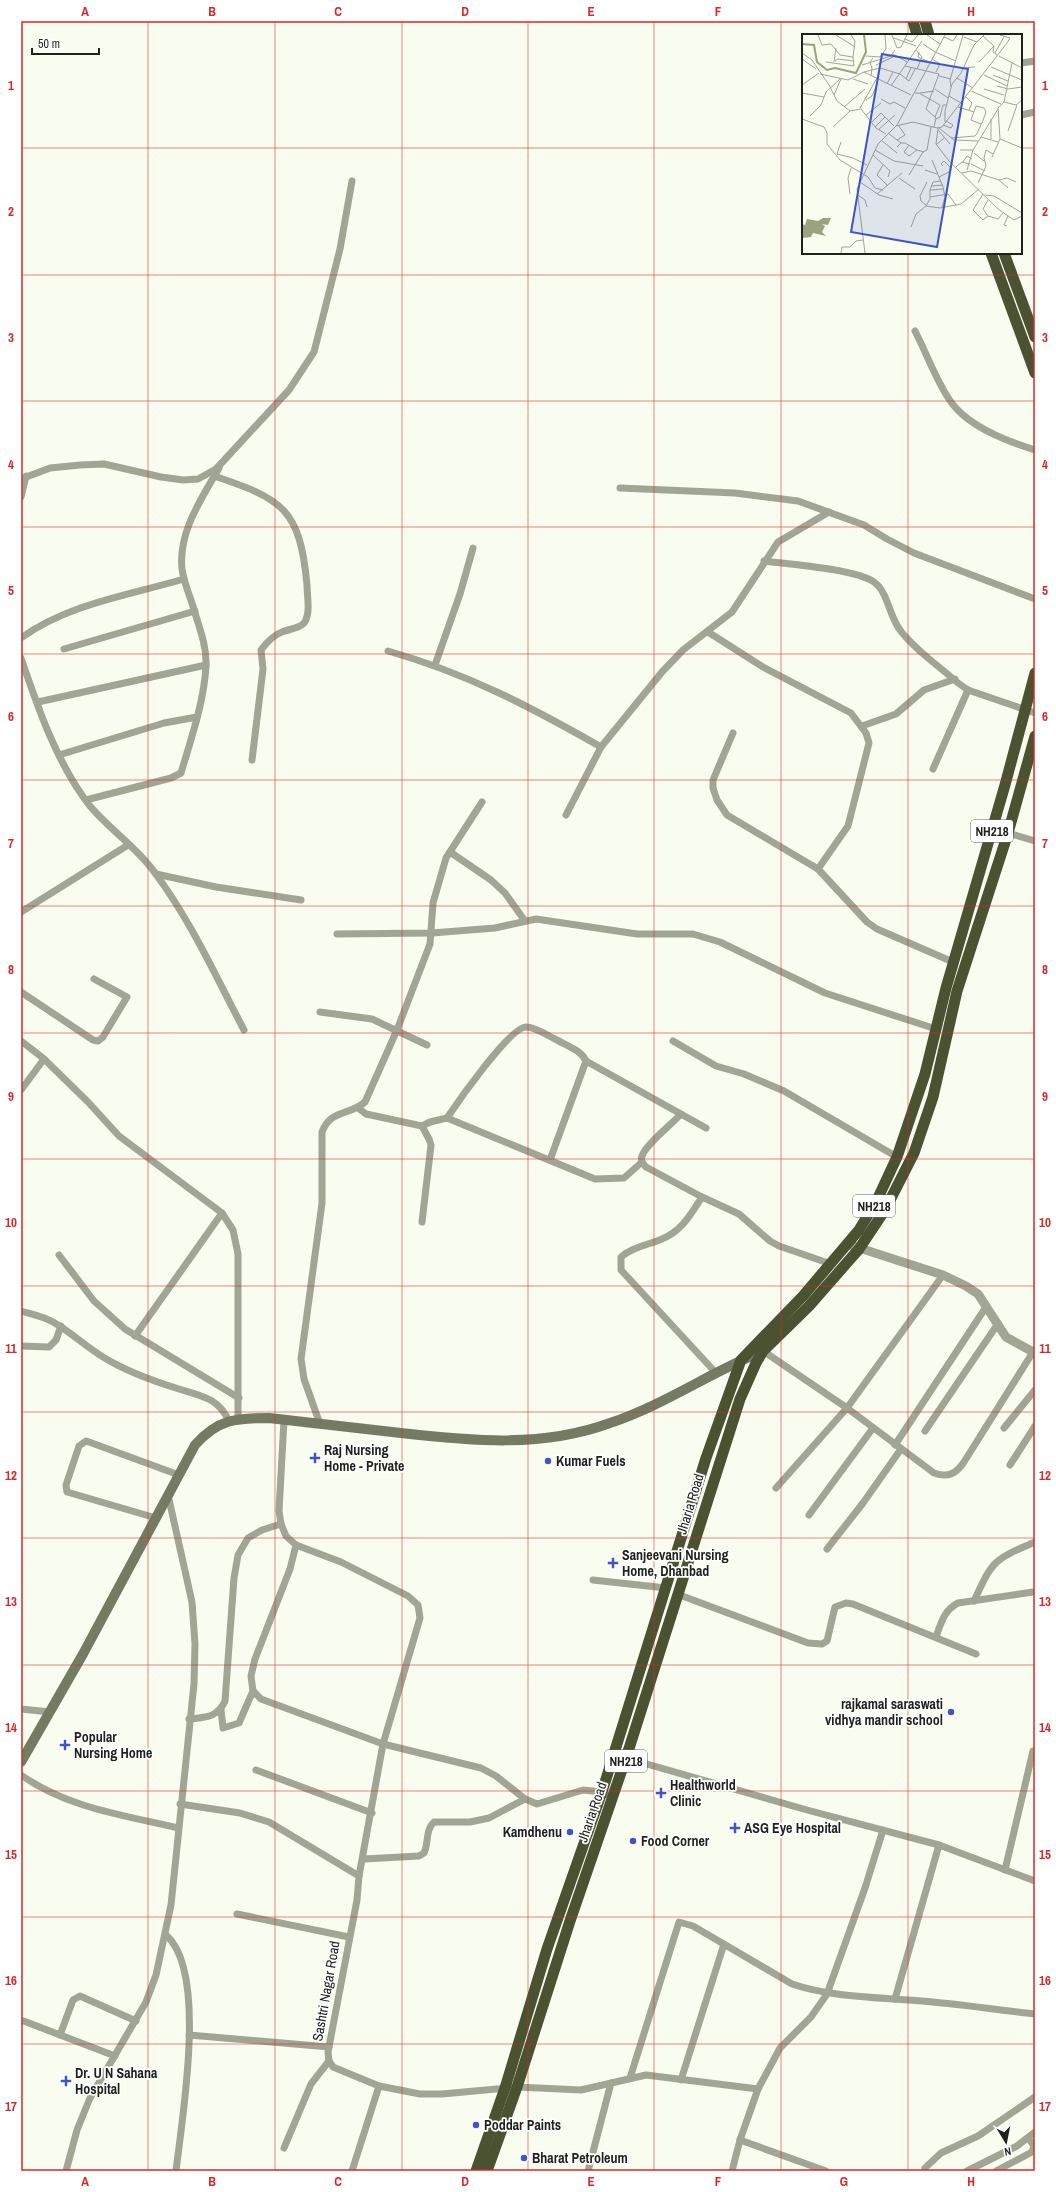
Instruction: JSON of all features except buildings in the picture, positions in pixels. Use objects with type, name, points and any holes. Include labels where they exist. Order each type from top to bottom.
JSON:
[{"type":"highway","points":[[913,21],[917,34]]},
{"type":"highway","points":[[925,21],[929,34]]},
{"type":"highway","points":[[991,254],[1035,374]]},
{"type":"highway","points":[[1004,254],[1035,337]]},
{"type":"highway","name":"NH218","points":[[741,1360],[803,1296],[847,1244],[877,1200],[897,1157],[914,1111],[946,988],[1030,712],[1035,673]]},
{"type":"highway","name":"NH218","points":[[763,1351],[809,1306],[859,1248],[885,1210],[914,1153],[933,1097],[957,991],[1008,833],[1035,736]]},
{"type":"highway","name":"Jharia Road","points":[[487,2171],[517,2087],[567,1929],[613,1798],[729,1430],[747,1381],[763,1351]]},
{"type":"highway","name":"Jharia Road","points":[[476,2171],[505,2088],[547,1949],[602,1792],[706,1458],[741,1360]]},
{"type":"main road","points":[[21,1762],[50,1712],[195,1445],[204,1434],[213,1427],[233,1420],[284,1420],[461,1440],[544,1440],[576,1434],[611,1423],[678,1393],[741,1360],[763,1351]]},
{"type":"street","points":[[1022,63],[1035,61]]},
{"type":"street","points":[[1022,115],[1035,112]]},
{"type":"street","points":[[21,497],[24,477],[50,468],[104,464],[161,477],[198,479],[207,475],[223,461],[289,390],[314,352],[340,249],[352,181]]},
{"type":"street","points":[[915,331],[951,402],[961,413],[1003,438],[1035,450]]},
{"type":"street","points":[[86,800],[178,776],[181,773],[197,718],[206,665],[203,640],[184,580],[181,554],[196,508],[223,461]]},
{"type":"street","points":[[214,476],[266,495],[287,514],[295,527],[305,570],[308,616],[304,624],[276,635],[262,650],[263,669],[252,760]]},
{"type":"street","points":[[620,488],[735,493],[798,501],[864,525],[887,540],[914,553],[1035,599]]},
{"type":"street","points":[[566,815],[601,747],[678,655],[732,612],[778,542],[829,512]]},
{"type":"street","points":[[435,665],[460,594],[472,548]]},
{"type":"street","points":[[764,562],[821,568],[865,578],[874,582],[883,594],[900,630],[955,680],[968,690],[1030,712]]},
{"type":"street","points":[[21,638],[38,626],[67,612],[184,580]]},
{"type":"street","points":[[64,649],[195,611]]},
{"type":"street","points":[[708,632],[763,667],[851,713],[862,726],[869,743],[853,810],[848,826],[818,869]]},
{"type":"street","points":[[388,651],[435,665],[498,690],[601,747]]},
{"type":"street","points":[[21,658],[59,755],[77,789],[156,874],[180,910],[244,1030]]},
{"type":"street","points":[[38,702],[206,665]]},
{"type":"street","points":[[862,726],[896,714],[924,690],[955,680]]},
{"type":"street","points":[[933,769],[968,690]]},
{"type":"street","points":[[59,755],[164,723],[197,718]]},
{"type":"street","points":[[733,733],[713,780],[713,788],[722,810],[818,869],[868,922],[877,929],[954,962]]},
{"type":"street","points":[[320,1424],[304,1379],[301,1359],[322,1203],[322,1132],[326,1122],[332,1117],[358,1108],[365,1102],[397,1030],[430,944],[433,903],[450,852],[482,802]]},
{"type":"street","points":[[1008,833],[1035,841]]},
{"type":"street","points":[[21,912],[128,845]]},
{"type":"street","points":[[450,852],[491,880],[505,893],[525,921]]},
{"type":"street","points":[[156,874],[216,887],[301,900]]},
{"type":"street","points":[[337,934],[432,933],[495,928],[536,919],[638,934],[693,934],[720,942],[825,994],[936,1029]]},
{"type":"street","points":[[21,992],[93,1040],[98,1041],[103,1037],[126,997],[94,979]]},
{"type":"street","points":[[320,1012],[372,1019],[427,1044]]},
{"type":"street","points":[[447,1118],[466,1090],[513,1033],[522,1027],[534,1029],[584,1055],[586,1061],[550,1160]]},
{"type":"street","points":[[21,1041],[44,1059],[88,1102],[119,1136],[222,1213],[233,1230],[238,1254],[237,1339],[239,1398],[233,1420]]},
{"type":"street","points":[[673,1041],[716,1066],[744,1074],[784,1091],[897,1157]]},
{"type":"street","points":[[21,1090],[44,1059]]},
{"type":"street","points":[[586,1061],[706,1128]]},
{"type":"street","points":[[358,1108],[366,1114],[422,1126],[430,1122],[447,1118],[595,1179],[604,1180],[624,1178],[642,1162]]},
{"type":"street","points":[[681,1114],[646,1149],[642,1157],[642,1162],[646,1167],[702,1197],[739,1214],[770,1241],[779,1246],[830,1264]]},
{"type":"street","points":[[422,1126],[431,1145],[422,1222]]},
{"type":"street","points":[[702,1197],[686,1222],[676,1231],[664,1238],[627,1251],[621,1257],[621,1270],[716,1373]]},
{"type":"street","points":[[135,1336],[222,1213]]},
{"type":"street","points":[[763,1351],[847,1408],[934,1473],[944,1476],[953,1474],[964,1462],[1034,1352],[1006,1337],[978,1294],[966,1286],[943,1275],[847,1244]]},
{"type":"street","points":[[59,1256],[103,1310],[135,1336],[239,1398]]},
{"type":"street","points":[[776,1488],[847,1408],[943,1275]]},
{"type":"street","points":[[827,1549],[864,1503],[986,1307]]},
{"type":"street","points":[[21,1312],[42,1317],[61,1326],[87,1347],[125,1370],[216,1403],[233,1420]]},
{"type":"street","points":[[925,1431],[997,1325]]},
{"type":"street","points":[[21,1346],[49,1347],[56,1340],[61,1326]]},
{"type":"street","points":[[1004,1428],[1035,1390]]},
{"type":"street","points":[[221,1710],[223,1728],[239,1723],[253,1690],[251,1676],[255,1658],[282,1593],[296,1545],[286,1536],[281,1524],[279,1511],[284,1420]]},
{"type":"street","points":[[1010,1465],[1035,1426]]},
{"type":"street","points":[[810,1515],[873,1428]]},
{"type":"street","points":[[156,1518],[67,1492],[66,1485],[79,1446],[86,1441],[179,1475]]},
{"type":"street","points":[[66,2171],[77,2130],[90,2098],[136,2020],[156,1975],[166,1935],[171,1905],[180,1804],[194,1684],[195,1644],[192,1602],[168,1495]]},
{"type":"street","points":[[189,1719],[212,1716],[221,1710],[225,1702],[234,1578],[238,1555],[248,1538],[262,1530],[281,1524]]},
{"type":"street","points":[[974,1601],[994,1563],[1010,1553],[1035,1542]]},
{"type":"street","name":"Sashtri Nagar Road","points":[[296,1545],[341,1562],[408,1596],[418,1606],[420,1618],[383,1744],[364,1859],[359,1876],[357,1900],[329,2047],[329,2061],[333,2067],[379,2086],[420,2094],[442,2094],[517,2087],[581,2090],[630,2078],[646,2076],[758,2089]]},
{"type":"street","points":[[592,1580],[666,1588]]},
{"type":"street","points":[[936,1637],[942,1618],[951,1607],[958,1603],[1033,1592]]},
{"type":"street","points":[[677,1594],[814,1644],[822,1644],[827,1641],[835,1607],[846,1603],[853,1604],[976,1654]]},
{"type":"street","points":[[253,1690],[261,1699],[383,1744],[481,1768],[496,1776],[525,1799],[537,1804],[583,1790],[602,1792],[613,1798]]},
{"type":"street","points":[[21,1709],[50,1712]]},
{"type":"street","points":[[1005,1870],[1033,1751]]},
{"type":"street","points":[[626,1758],[939,1845],[1035,1881]]},
{"type":"street","points":[[256,1770],[372,1813]]},
{"type":"street","points":[[21,1775],[41,1789],[60,1798],[178,1828]]},
{"type":"street","points":[[364,1859],[419,1856],[424,1853],[428,1832],[430,1826],[434,1822],[470,1822],[490,1818],[525,1799]]},
{"type":"street","points":[[180,1804],[240,1813],[269,1822],[359,1876]]},
{"type":"street","points":[[732,2171],[740,2140],[758,2089],[780,2048],[811,2017],[827,1994],[865,1888],[883,1830]]},
{"type":"street","points":[[895,1999],[939,1845]]},
{"type":"street","points":[[237,1914],[349,1937]]},
{"type":"street","points":[[630,2078],[678,1922],[693,1926],[792,1984],[827,1994],[895,1999],[1035,2014]]},
{"type":"street","points":[[166,1935],[174,1942],[183,1964],[189,1993],[189,2036],[176,2171]]},
{"type":"street","points":[[681,2080],[724,1944]]},
{"type":"street","points":[[60,2035],[73,2000],[80,1996],[136,2020]]},
{"type":"street","points":[[21,2020],[115,2056]]},
{"type":"street","points":[[189,2036],[329,2047]]},
{"type":"street","points":[[284,2148],[311,2084],[329,2061]]},
{"type":"street","points":[[588,2171],[611,2083]]},
{"type":"street","points":[[352,2171],[379,2086]]},
{"type":"street","points":[[925,2168],[941,2153],[978,2136],[1035,2097]]},
{"type":"street","points":[[967,2171],[1018,2146],[1035,2132]]},
{"type":"street","points":[[996,2171],[1032,2152],[1034,2146],[1028,2138]]},
{"type":"street","points":[[740,2140],[826,2171]]},
{"type":"place","name":"Raj Nursing Home - Private","points":[[315,1458]]},
{"type":"place","name":"Kumar Fuels","points":[[548,1461]]},
{"type":"place","name":"Sanjeevani Nursing Home, Dhanbad","points":[[613,1563]]},
{"type":"place","name":"rajkamal saraswati vidhya mandir school","points":[[951,1712]]},
{"type":"place","name":"Popular Nursing Home","points":[[65,1745]]},
{"type":"place","name":"Healthworld Clinic","points":[[661,1793]]},
{"type":"place","name":"ASG Eye Hospital","points":[[735,1828]]},
{"type":"place","name":"Kamdhenu","points":[[570,1832]]},
{"type":"place","name":"Food Corner","points":[[633,1841]]},
{"type":"place","name":"Dr. U N Sahana Hospital","points":[[66,2081]]},
{"type":"place","name":"Poddar Paints","points":[[476,2125]]},
{"type":"place","name":"Bharat Petroleum","points":[[524,2158]]}]
